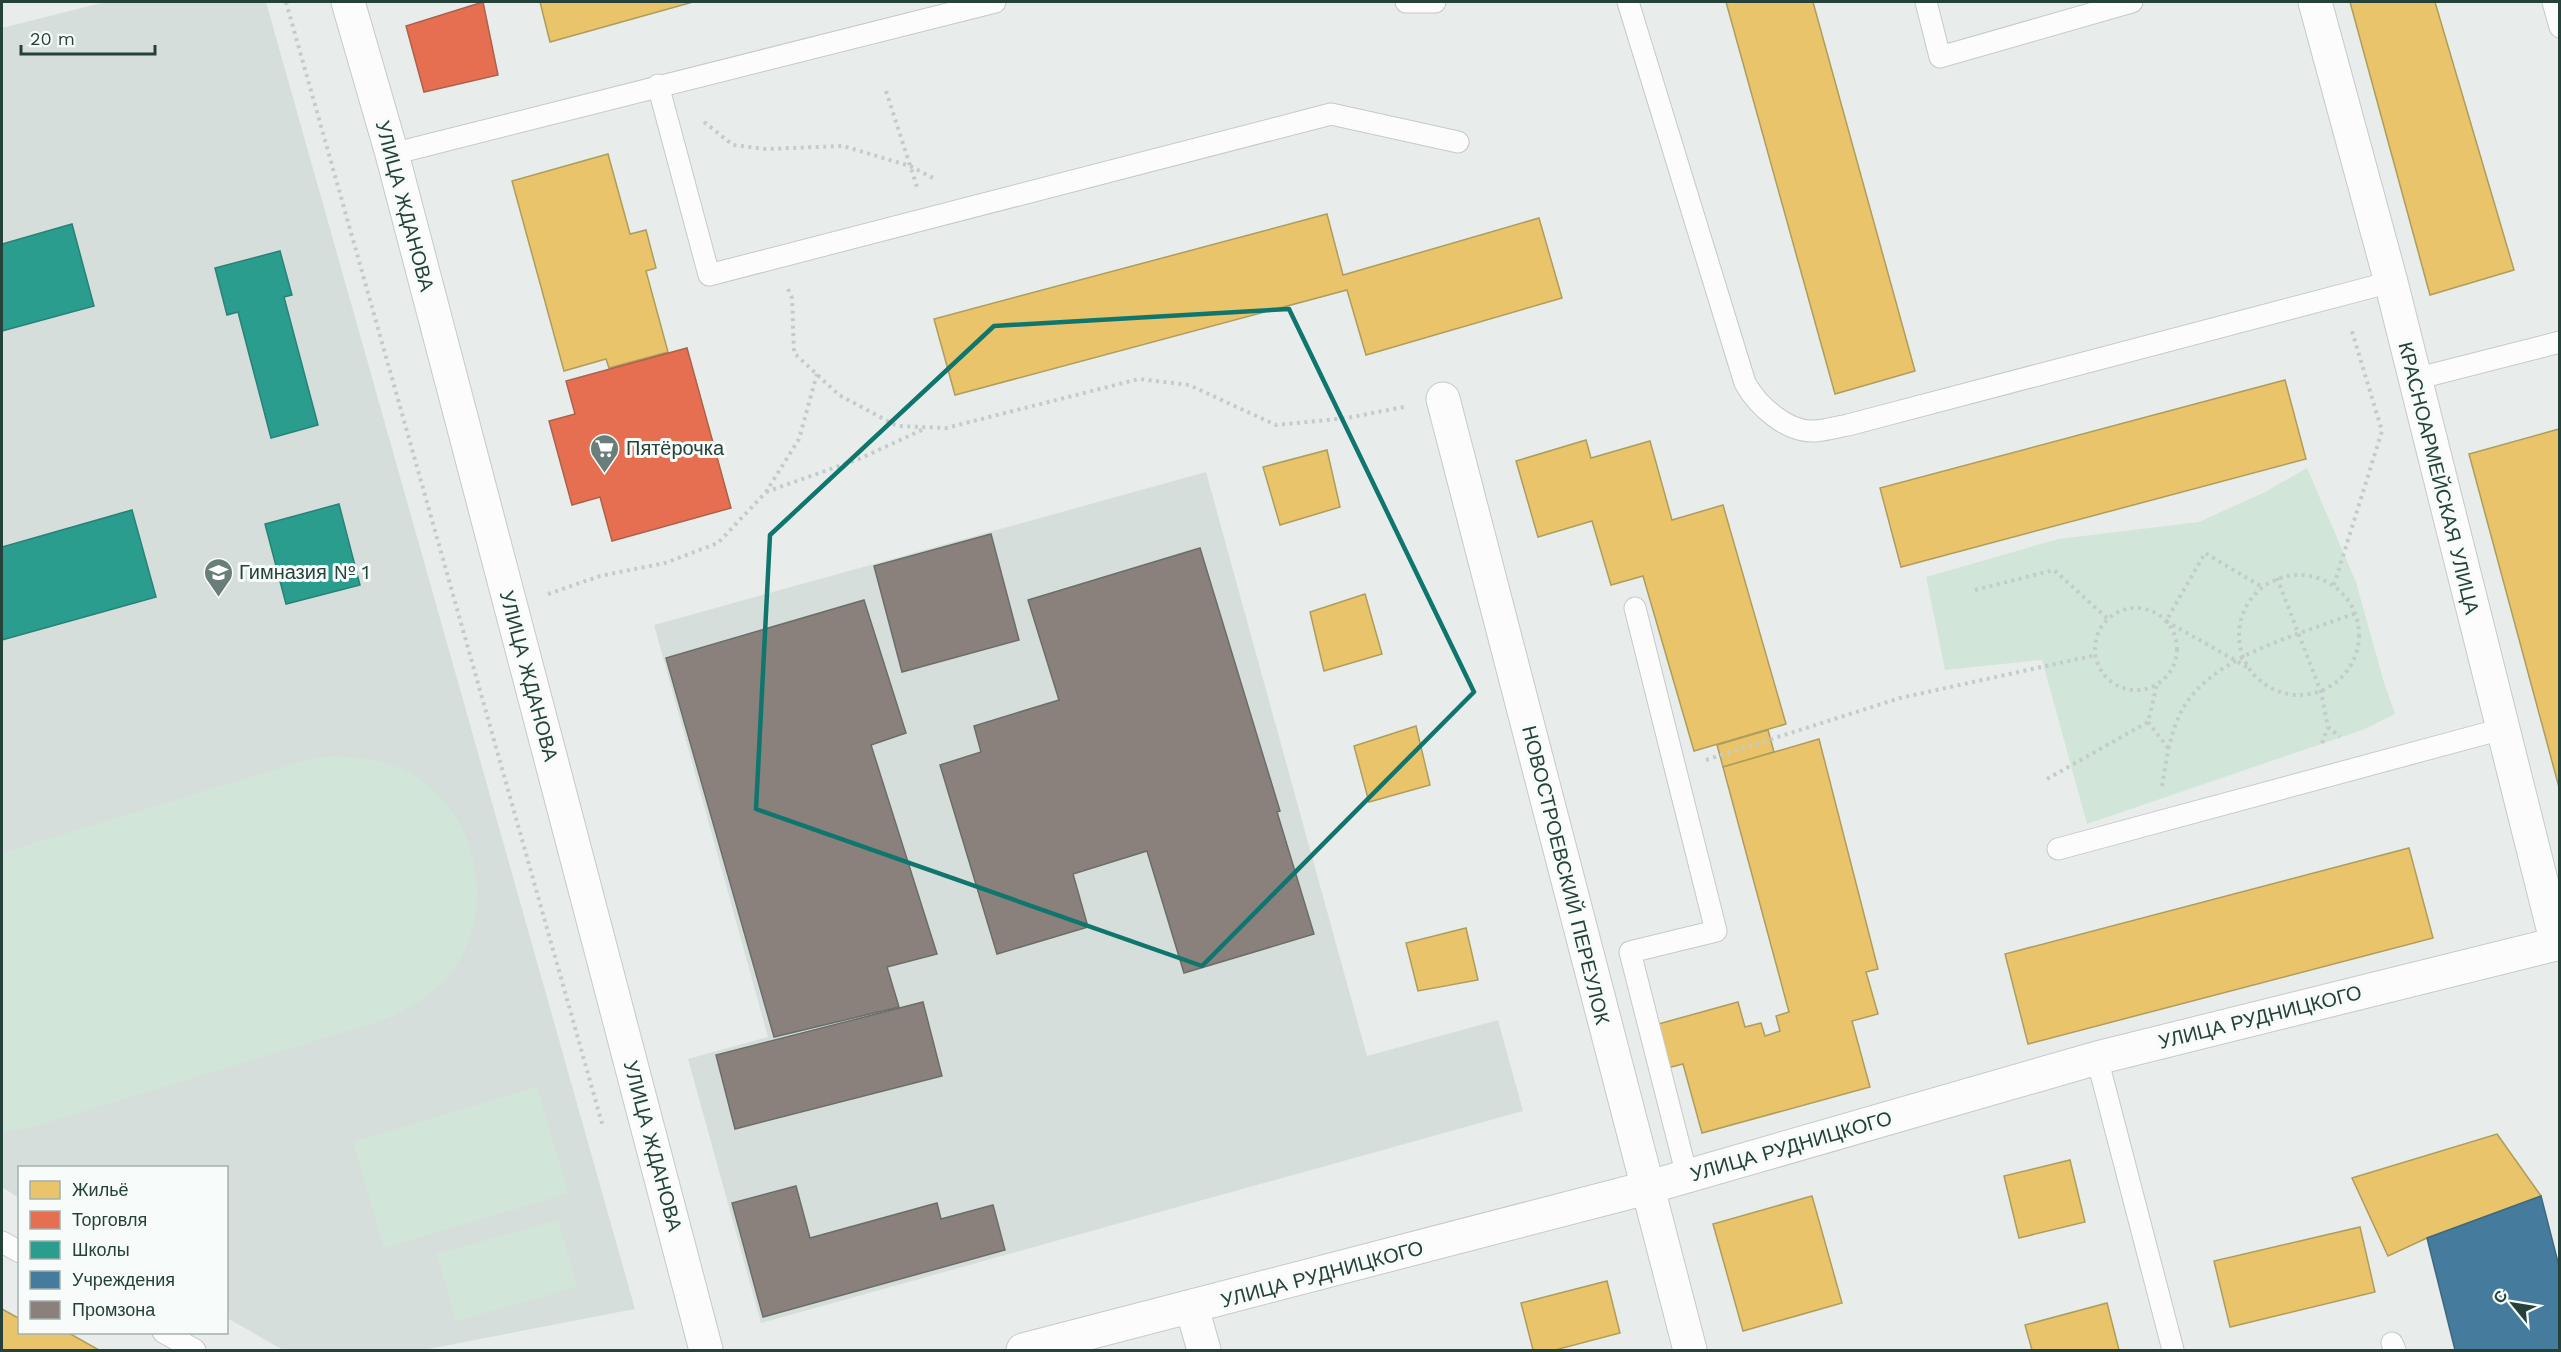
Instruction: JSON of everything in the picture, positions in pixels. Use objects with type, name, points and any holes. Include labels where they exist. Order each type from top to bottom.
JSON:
[{"type":"street","name":"УЛИЦА ЖДАНОВА","points":[[348,2],[392,154],[706,1350]]},
{"type":"street","name":"КРАСНОАРМЕЙСКАЯ УЛИЦА","points":[[2315,2],[2391,282],[2558,947]]},
{"type":"street","name":"НОВОСТРОЕВСКИЙ ПЕРЕУЛОК","points":[[1443,399],[1646,1188],[1690,1350]]},
{"type":"street","name":"УЛИЦА РУДНИЦКОГО","points":[[1023,1350],[1192,1308],[1646,1188],[2097,1058],[2558,947]]},
{"type":"street","points":[[1192,1308],[1204,1350]]},
{"type":"lane","points":[[392,154],[658,85],[995,2]]},
{"type":"lane","points":[[1406,2],[1436,2]]},
{"type":"lane","points":[[1628,2],[1744,383],[1753,399],[1769,414],[1790,425],[1813,432],[1848,425],[2391,282]]},
{"type":"lane","points":[[1926,2],[1940,57],[2132,2]]},
{"type":"lane","points":[[2553,2],[2559,27]]},
{"type":"lane","points":[[658,85],[709,275],[1331,114],[1458,142]]},
{"type":"lane","points":[[2415,379],[2559,342]]},
{"type":"lane","points":[[1635,608],[1716,931],[1630,952],[1687,1176]]},
{"type":"lane","points":[[2058,849],[2502,729]]},
{"type":"lane","points":[[2097,1058],[2173,1350]]},
{"type":"lane","points":[[2,1242],[18,1251]]},
{"type":"lane","points":[[167,1334],[195,1350]]},
{"type":"path","points":[[286,2],[604,1131]]},
{"type":"path","points":[[658,85],[733,144],[766,149],[843,146],[910,166],[955,189],[1000,200]]},
{"type":"path","points":[[886,91],[928,219]]},
{"type":"path","points":[[776,258],[792,298],[794,352],[839,395],[897,426],[946,429],[1139,379],[1189,384],[1276,425],[1347,418],[1443,399]]},
{"type":"path","points":[[2334,585],[2382,431],[2342,295]]},
{"type":"path","points":[[511,606],[600,576],[665,563],[718,543],[766,492],[799,439],[817,374]]},
{"type":"path","points":[[766,492],[859,459],[927,428]]},
{"type":"path","points":[[2166,621],[2205,553],[2263,587]]},
{"type":"path","points":[[1975,590],[2054,570],[2108,619]]},
{"type":"path","points":[[2166,621],[2177,643],[2176,658],[2170,673],[2157,684],[2143,690],[2119,686],[2102,671],[2096,655],[2097,640],[2108,619],[2122,610],[2138,608],[2154,612],[2248,668],[2264,684],[2274,690],[2298,695],[2321,692],[2341,679],[2354,659],[2360,636],[2356,613],[2343,593],[2334,585],[2300,574],[2277,578],[2249,600],[2243,610],[2238,634],[2242,657],[2248,668]]},
{"type":"path","points":[[2277,578],[2321,692],[2328,727],[2350,747],[2377,763]]},
{"type":"path","points":[[2157,823],[2169,749],[2180,713],[2191,695],[2212,675],[2242,657],[2356,613]]},
{"type":"path","points":[[1676,770],[1900,698],[2096,655]]},
{"type":"path","points":[[2047,779],[2148,722],[2157,684]]},
{"type":"path","points":[[2148,722],[2169,749]]},
{"type":"highlighted area","points":[[1289,309],[1474,692],[1202,966],[756,809],[770,535],[994,326]]},
{"type":"shaded area","name":"Гимназия № 1","points":[[105,2],[266,2],[635,1309],[423,1350],[283,1350],[228,1319],[228,1166],[18,1166],[18,1197],[2,1187],[2,28]]},
{"type":"shaded area","points":[[1206,472],[1367,1056],[1498,1020],[1523,1111],[761,1323],[688,1059],[768,1037],[654,625]]},
{"type":"green space","points":[[2307,468],[2356,582],[2395,714],[2365,729],[2087,824],[2042,660],[1945,670],[1926,577],[2058,539],[2199,522],[2265,492]]},
{"type":"green space","points":[[330,756],[369,760],[405,771],[431,788],[451,811],[465,837],[474,866],[477,896],[473,926],[462,954],[445,979],[415,1004],[380,1021],[32,1127],[2,1132],[2,853],[304,761]]},
{"type":"green space","points":[[537,1087],[568,1193],[384,1248],[353,1142]]},
{"type":"green space","points":[[558,1220],[577,1287],[456,1321],[437,1254]]},
{"type":"building: Жильё","points":[[540,2],[693,2],[550,42]]},
{"type":"building: Жильё","points":[[1726,2],[1813,2],[1915,371],[1835,394]]},
{"type":"building: Жильё","points":[[2350,2],[2435,2],[2514,270],[2430,295]]},
{"type":"building: Жильё","points":[[608,154],[630,234],[646,230],[656,268],[646,271],[668,352],[609,368],[606,359],[564,371],[512,181]]},
{"type":"building: Жильё","points":[[1327,214],[1343,275],[1539,218],[1562,298],[1366,355],[1347,290],[955,395],[934,319]]},
{"type":"building: Жильё","points":[[2285,380],[2306,459],[1901,567],[1880,488]]},
{"type":"building: Жильё","points":[[2559,429],[2560,432],[2560,791],[2469,454]]},
{"type":"building: Жильё","points":[[1586,440],[1591,458],[1650,441],[1672,520],[1723,505],[1786,724],[1694,751],[1643,576],[1611,585],[1592,521],[1538,537],[1516,461]]},
{"type":"building: Жильё","points":[[1327,450],[1340,507],[1280,525],[1263,467]]},
{"type":"building: Жильё","points":[[1365,594],[1382,654],[1324,671],[1310,612]]},
{"type":"building: Жильё","points":[[1416,726],[1430,785],[1369,802],[1354,746]]},
{"type":"building: Жильё","points":[[1768,730],[1774,752],[1723,767],[1717,745]]},
{"type":"building: Жильё","points":[[1819,739],[1878,969],[1866,972],[1878,1014],[1852,1021],[1870,1087],[1702,1133],[1683,1064],[1663,1069],[1651,1026],[1738,1002],[1745,1027],[1761,1023],[1765,1036],[1780,1031],[1776,1016],[1789,1012],[1723,767]]},
{"type":"building: Жильё","points":[[2409,848],[2433,938],[2028,1044],[2005,954]]},
{"type":"building: Жильё","points":[[1466,928],[1478,980],[1418,991],[1406,943]]},
{"type":"building: Жильё","points":[[2497,1134],[2541,1196],[2427,1238],[2388,1256],[2352,1178]]},
{"type":"building: Жильё","points":[[2070,1160],[2085,1222],[2019,1238],[2004,1176]]},
{"type":"building: Жильё","points":[[1812,1196],[1842,1303],[1743,1331],[1713,1224]]},
{"type":"building: Жильё","points":[[2360,1227],[2375,1292],[2230,1327],[2214,1261]]},
{"type":"building: Жильё","points":[[1607,1281],[1620,1333],[1555,1350],[1533,1350],[1521,1303]]},
{"type":"building: Жильё","points":[[2107,1303],[2119,1350],[2032,1350],[2025,1325]]},
{"type":"building: Жильё","points":[[2,1309],[18,1318],[18,1334],[71,1334],[99,1350],[2,1350]]},
{"type":"building: Торговля","points":[[483,2],[498,75],[424,92],[406,26]]},
{"type":"building: Торговля","points":[[687,348],[731,508],[612,541],[600,497],[572,505],[549,421],[575,414],[566,381]]},
{"type":"building: Школы","points":[[72,224],[94,306],[2,331],[2,244]]},
{"type":"building: Школы","points":[[280,251],[292,295],[284,297],[318,425],[271,438],[238,312],[227,315],[215,268]]},
{"type":"building: Школы","points":[[339,504],[360,585],[286,604],[265,524]]},
{"type":"building: Школы","points":[[132,510],[156,597],[2,640],[2,547]]},
{"type":"building: Учреждения","points":[[2541,1196],[2560,1270],[2560,1350],[2455,1350],[2427,1238]]},
{"type":"building: Промзона","points":[[991,534],[1019,640],[902,672],[874,566]]},
{"type":"building: Промзона","points":[[1200,548],[1280,811],[1277,812],[1314,934],[1184,973],[1147,851],[1073,874],[1088,927],[997,954],[940,765],[981,752],[974,726],[1059,700],[1028,600]]},
{"type":"building: Промзона","points":[[864,600],[906,733],[871,745],[937,954],[887,967],[899,1007],[774,1037],[666,658]]},
{"type":"building: Промзона","points":[[923,1002],[942,1076],[735,1129],[716,1055]]},
{"type":"building: Промзона","points":[[796,1186],[810,1238],[937,1203],[941,1219],[993,1205],[1005,1250],[763,1317],[732,1203]]},
{"type":"place","name":"Пятёрочка","points":[[605,474]]},
{"type":"place","name":"Гимназия № 1","points":[[218,598]]}]
